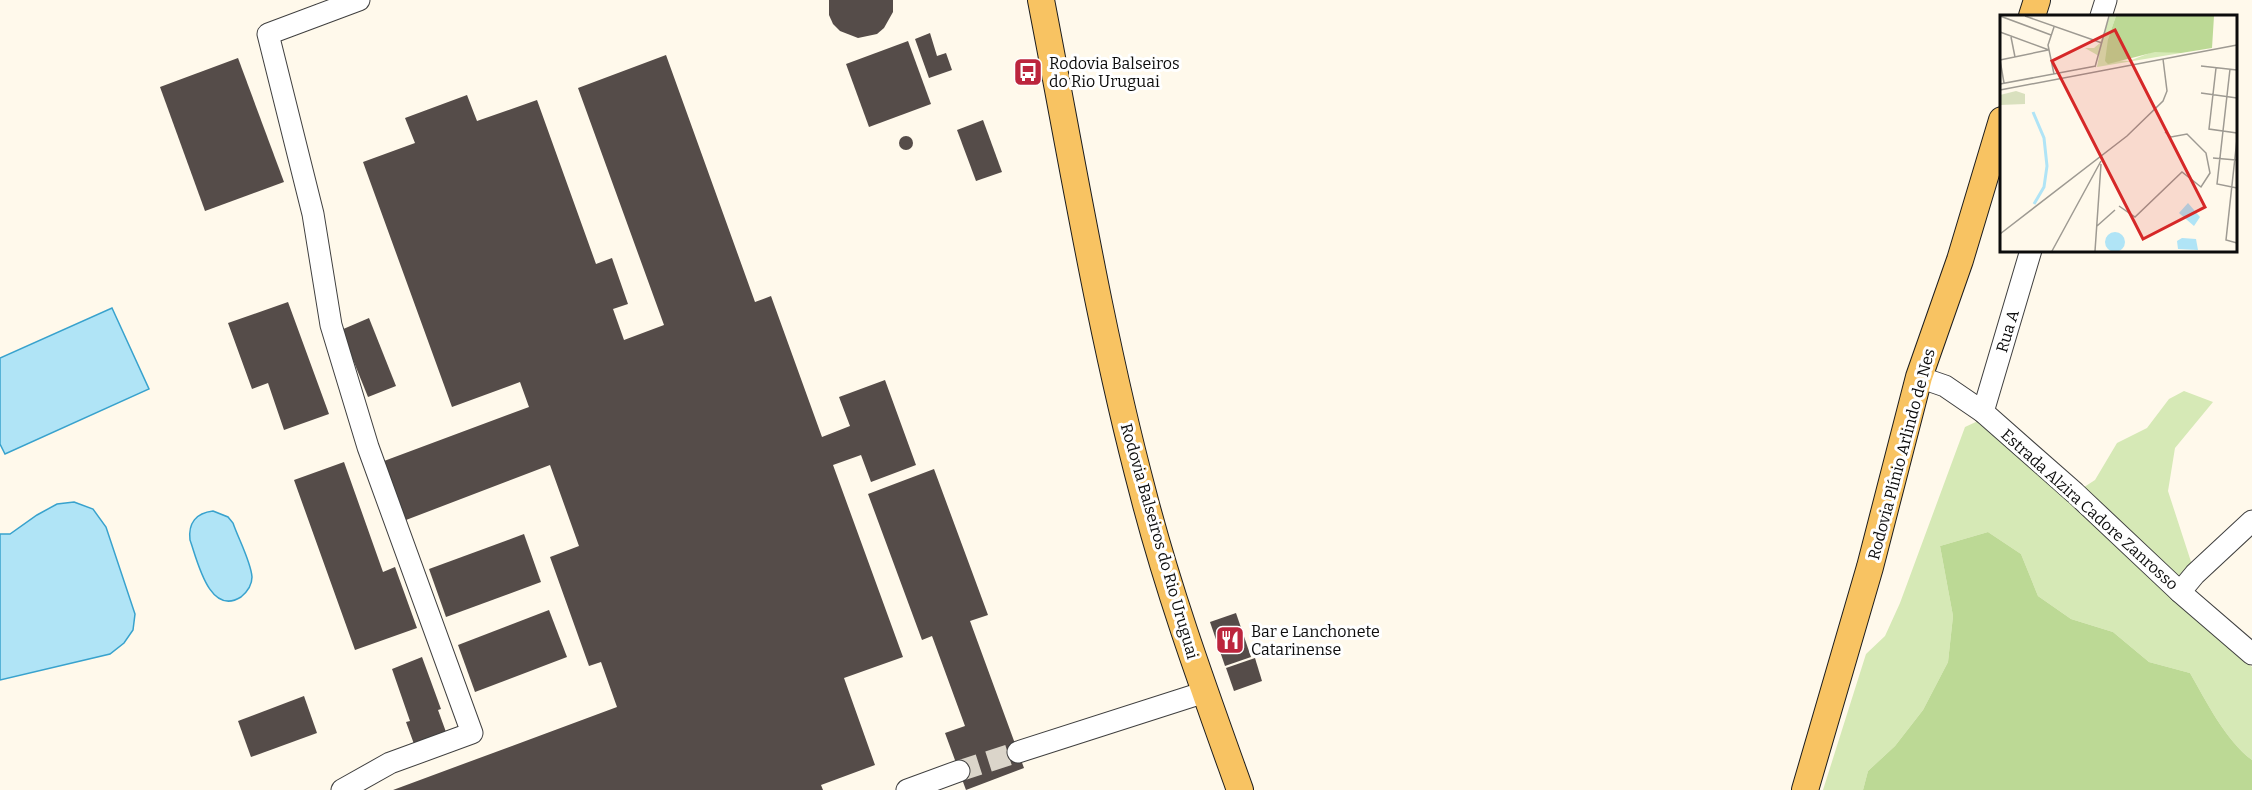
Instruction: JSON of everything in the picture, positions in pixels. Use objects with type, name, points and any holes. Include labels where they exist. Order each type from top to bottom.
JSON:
[{"type":"main road","name":"Rodovia Balseiros do Rio Uruguai","points":[[1041,0],[1113,371],[1143,494],[1181,625],[1240,790]]},
{"type":"main road","points":[[2032,15],[2037,0]]},
{"type":"main road","name":"Rodovia Plínio Arlindo de Nes","points":[[1805,790],[1870,567],[1919,377],[1960,260],[2000,123]]},
{"type":"street","points":[[342,790],[390,764],[472,733],[368,447],[331,325],[313,214],[267,34],[359,0]]},
{"type":"street","points":[[2101,15],[2106,0]]},
{"type":"street","name":"Rua A","points":[[1983,412],[2030,252]]},
{"type":"street","name":"Estrada Alzira Cadore Zanrosso","points":[[1919,377],[1945,386],[1983,412],[2075,493],[2180,592],[2252,654]]},
{"type":"street","points":[[2180,592],[2195,574],[2252,521]]},
{"type":"street","points":[[1018,752],[1205,692]]},
{"type":"street","points":[[907,790],[959,771]]},
{"type":"green space","points":[[2184,391],[2213,402],[2175,448],[2168,491],[2195,574],[2180,592],[2075,493],[2095,480],[2117,443],[2147,428],[2169,399]]},
{"type":"green space","points":[[1978,421],[1992,424],[2124,551],[2252,667],[2252,760],[2225,732],[2190,673],[2149,662],[2113,632],[2071,619],[2038,596],[2021,554],[1988,532],[1940,546],[1953,616],[1948,662],[1923,710],[1895,746],[1868,771],[1863,790],[1823,790],[1866,654],[1885,636],[1900,603],[1965,427]]},
{"type":"green space","points":[[1988,532],[2021,554],[2038,596],[2071,619],[2113,632],[2149,662],[2190,673],[2225,732],[2252,760],[2252,790],[1863,790],[1868,771],[1895,746],[1923,710],[1948,662],[1953,616],[1940,546]]},
{"type":"water","points":[[112,308],[149,389],[5,454],[0,444],[0,358]]},
{"type":"water","points":[[74,502],[93,509],[106,527],[135,614],[133,630],[124,643],[110,654],[0,680],[0,534],[10,534],[57,504]]},
{"type":"water","points":[[213,511],[228,517],[233,523],[251,571],[252,580],[247,591],[241,597],[230,601],[221,599],[213,593],[206,583],[190,540],[190,529],[194,520],[202,514]]},
{"type":"building","points":[[829,0],[893,0],[893,12],[884,28],[877,34],[858,38],[840,31],[833,24],[829,15]]},
{"type":"building","points":[[930,33],[937,56],[946,53],[952,70],[929,78],[915,39]]},
{"type":"building","points":[[908,41],[931,104],[869,127],[846,64]]},
{"type":"building","points":[[666,55],[755,302],[771,296],[822,437],[850,426],[839,397],[885,380],[916,465],[871,482],[861,455],[833,465],[903,657],[844,678],[875,765],[821,785],[823,790],[393,790],[617,707],[601,662],[589,666],[550,557],[579,546],[550,465],[406,520],[384,461],[529,407],[520,382],[452,407],[363,162],[415,143],[405,118],[467,95],[477,121],[537,100],[596,264],[612,258],[628,304],[613,309],[624,340],[664,325],[578,88]]},
{"type":"building","points":[[238,58],[284,182],[205,211],[160,87]]},
{"type":"building","points":[[983,120],[1002,172],[976,181],[957,130]]},
{"type":"building","points":[[903,136],[909,136],[913,143],[909,150],[903,150],[899,146],[899,140]]},
{"type":"building","points":[[288,302],[329,414],[284,430],[268,383],[252,389],[228,323]]},
{"type":"building","points":[[369,318],[396,386],[368,397],[341,330]]},
{"type":"building","points":[[344,462],[383,572],[395,567],[417,628],[355,650],[294,480]]},
{"type":"building","points":[[934,469],[988,615],[970,621],[1024,768],[966,790],[945,733],[965,726],[932,636],[922,640],[868,494]]},
{"type":"building","points":[[524,534],[541,582],[446,617],[429,569]]},
{"type":"building","points":[[549,610],[567,657],[475,692],[458,645]]},
{"type":"building","name":"Bar e Lanchonete Catarinense","points":[[1236,613],[1251,657],[1225,666],[1210,622]]},
{"type":"building","points":[[422,657],[441,709],[438,710],[446,732],[414,744],[406,722],[410,721],[392,669]]},
{"type":"building","points":[[1255,658],[1262,681],[1234,691],[1226,668]]},
{"type":"building","points":[[304,696],[317,733],[251,757],[238,721]]},
{"type":"tunnel","points":[[959,771],[1018,752]]},
{"type":"place","name":"Rodovia Balseiros do Rio Uruguai","points":[[1028,72]]},
{"type":"place","name":"Bar e Lanchonete Catarinense","points":[[1230,640]]}]
